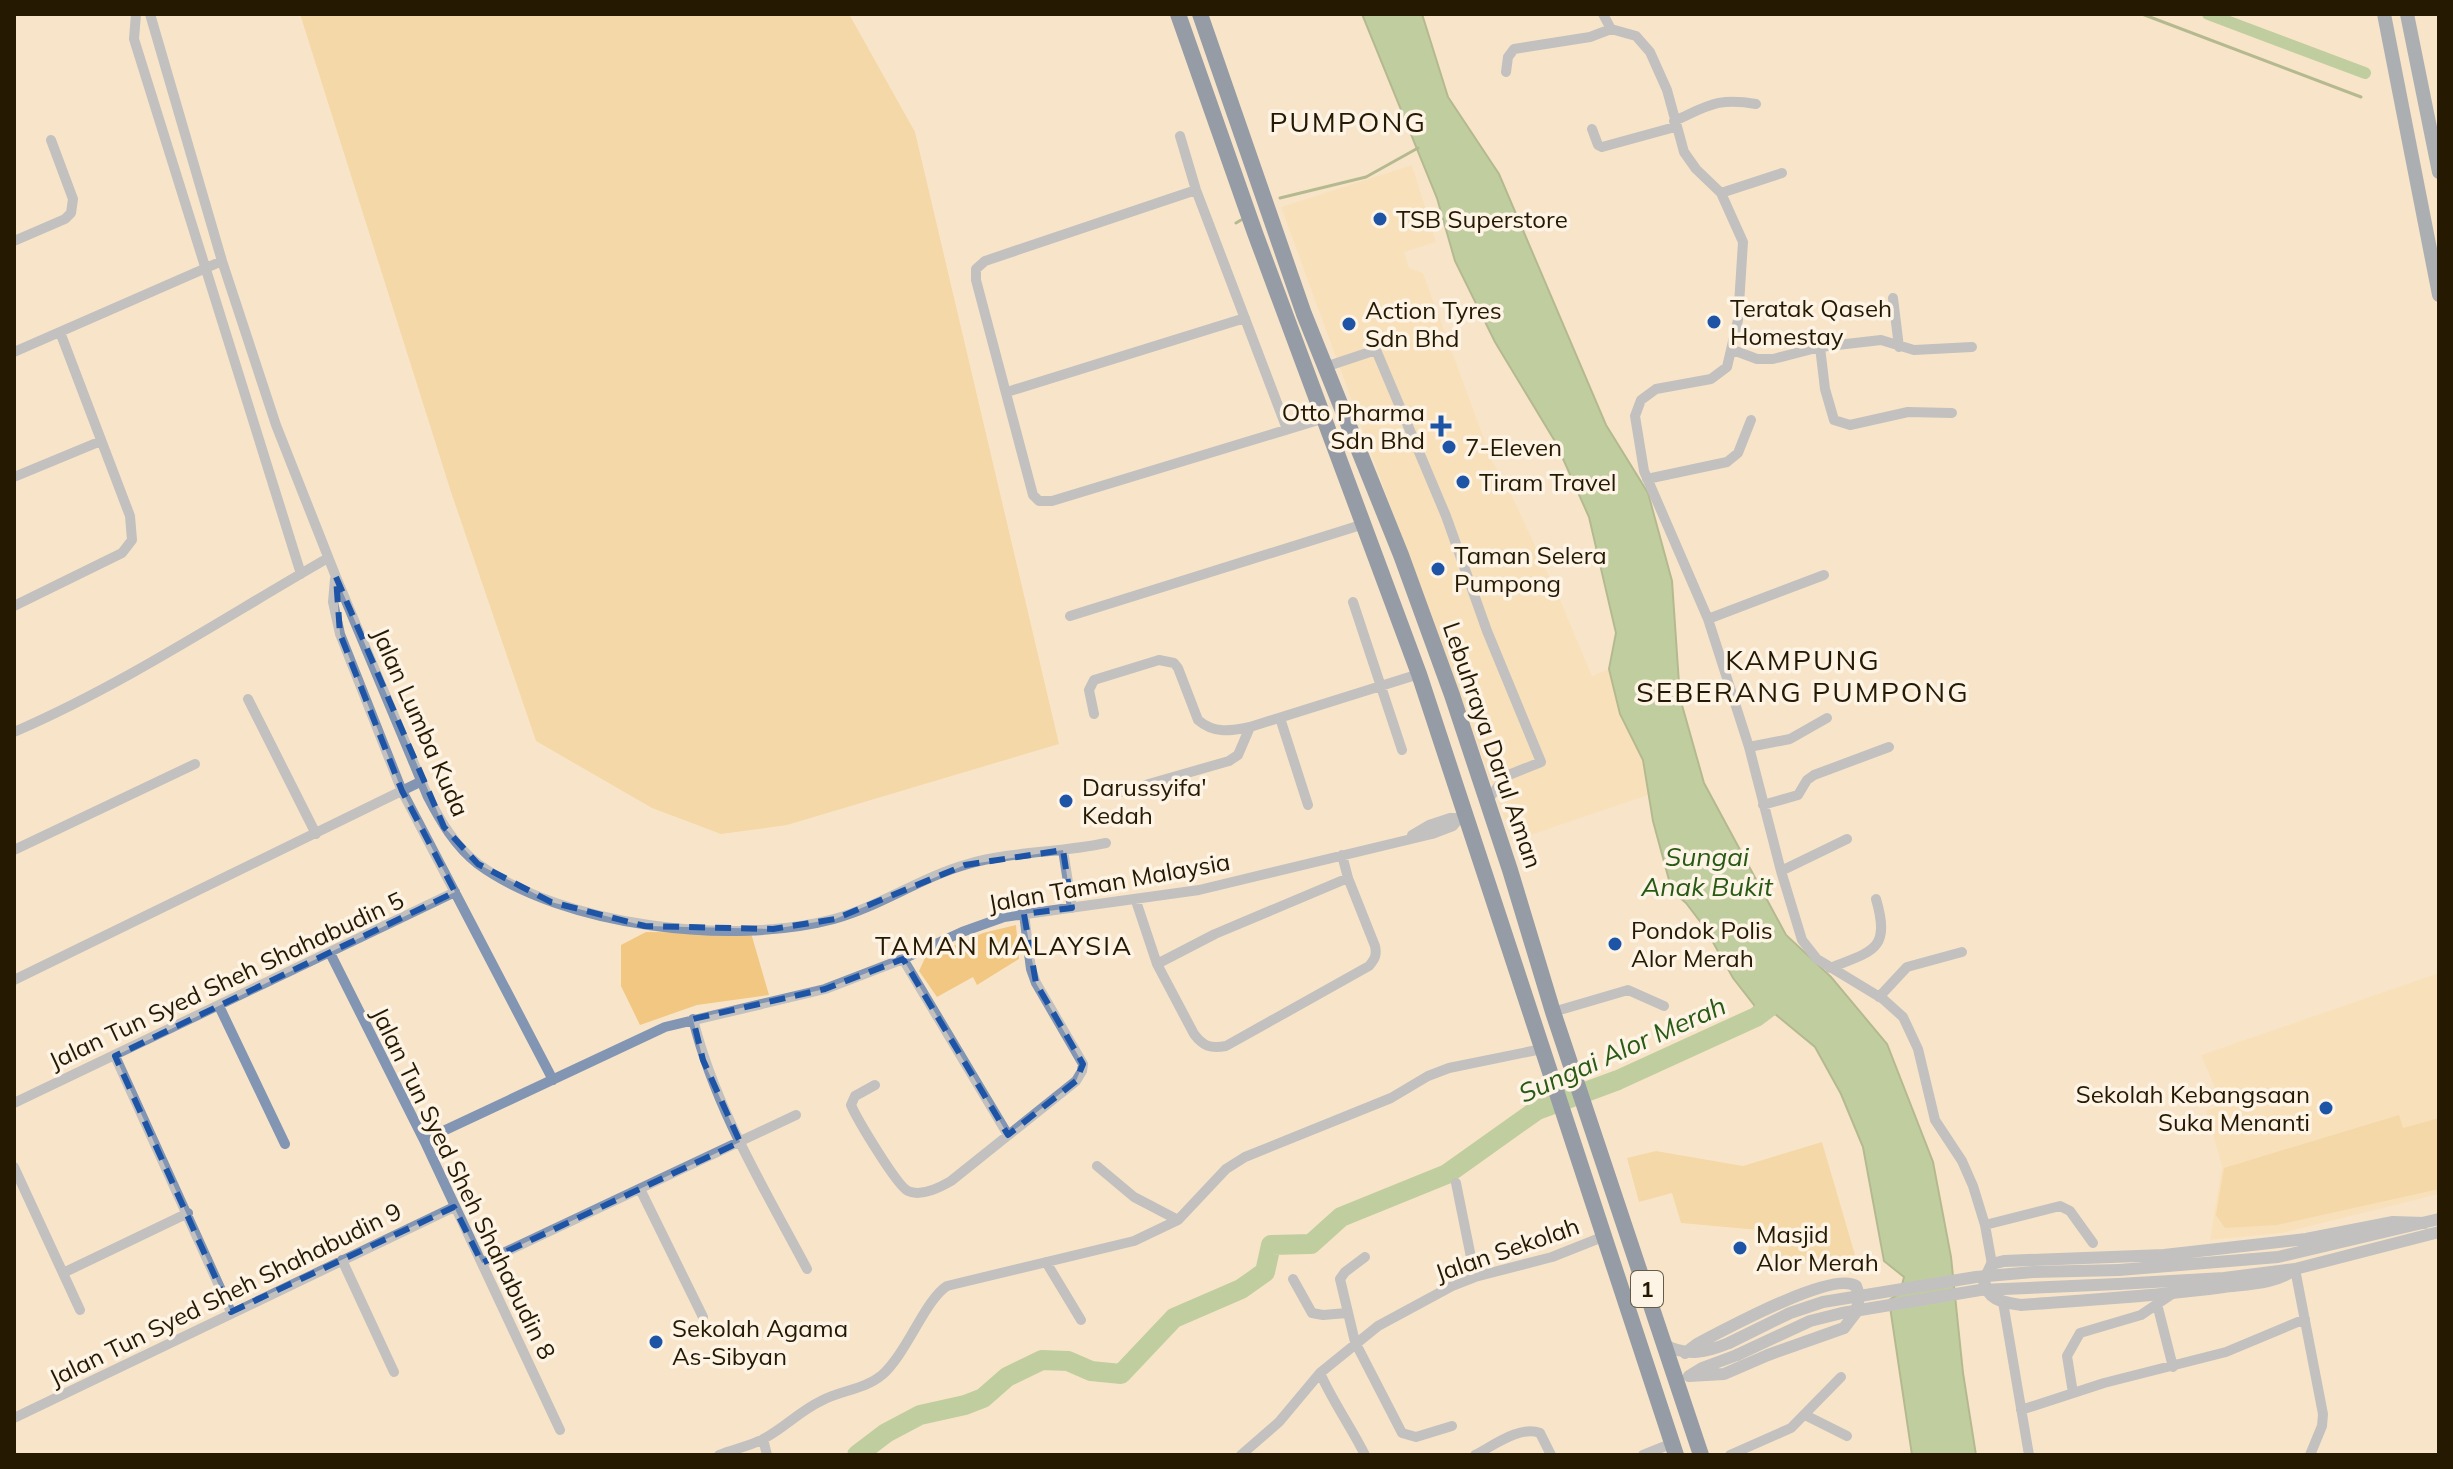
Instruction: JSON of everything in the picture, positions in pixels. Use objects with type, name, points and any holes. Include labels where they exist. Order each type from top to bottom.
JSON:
[{"type":"highway","name":"Lebuhraya Darul Aman","points":[[1178,14],[1255,233],[1419,674],[1674,1449]]},
{"type":"highway","name":"Lebuhraya Darul Aman","points":[[1200,14],[1272,227],[1401,555],[1468,744],[1553,1012],[1665,1345],[1684,1380],[1701,1455]]},
{"type":"highway","points":[[1468,744],[1475,804],[1465,818],[1481,825],[1510,870]]},
{"type":"main road","points":[[2384,14],[2439,295]]},
{"type":"main road","points":[[2407,14],[2433,111],[2439,172]]},
{"type":"street","points":[[136,14],[134,39],[301,574]]},
{"type":"street","name":"Jalan Lumba Kuda","points":[[150,14],[222,261],[276,425],[422,781],[444,827],[478,864],[551,902],[645,926],[717,929],[794,927],[858,911],[965,865],[1106,843]]},
{"type":"street","points":[[1603,14],[1611,29]]},
{"type":"street","points":[[1506,72],[1507,61],[1514,49],[1590,37],[1611,29],[1636,36],[1645,44],[1667,90],[1684,152],[1696,169],[1721,193],[1743,242],[1744,271],[1733,350],[1727,367],[1718,375],[1656,389],[1641,400],[1636,410],[1641,459],[1708,619],[1749,747],[1781,871],[1807,949],[1830,968],[1879,997],[1903,1017],[1910,1030],[1918,1049],[1935,1120],[1962,1161],[1976,1193],[1992,1264],[1985,1275],[1985,1287],[1992,1297],[2021,1305],[2172,1294],[2268,1281],[2288,1275],[2295,1269]]},
{"type":"street","points":[[145,75],[165,69]]},
{"type":"street","points":[[1592,129],[1598,145],[1602,147],[1675,124],[1719,101],[1756,104]]},
{"type":"street","points":[[1180,136],[1196,190],[1287,429]]},
{"type":"street","points":[[14,241],[65,219],[71,213],[73,199],[51,140]]},
{"type":"street","points":[[1721,193],[1782,173]]},
{"type":"street","points":[[1196,190],[979,266],[976,280],[1033,495],[1044,502],[1325,418]]},
{"type":"street","points":[[14,352],[222,261]]},
{"type":"street","points":[[1893,298],[1899,347]]},
{"type":"street","points":[[1007,392],[1245,318]]},
{"type":"street","points":[[14,606],[122,553],[132,540],[132,524],[60,332]]},
{"type":"street","points":[[1733,350],[1750,358],[1773,359],[1820,347],[1885,340],[1914,350],[1972,347]]},
{"type":"street","points":[[1820,347],[1828,402],[1834,420],[1841,424],[1850,425],[1908,412],[1952,413]]},
{"type":"street","points":[[1325,367],[1376,350],[1446,516],[1487,631],[1541,762],[1506,776],[1487,801]]},
{"type":"street","points":[[1647,479],[1727,462],[1738,453],[1751,420]]},
{"type":"street","points":[[14,477],[101,441]]},
{"type":"street","points":[[1070,616],[1364,524]]},
{"type":"street","points":[[14,732],[107,685],[328,558]]},
{"type":"street","points":[[1708,619],[1824,575]]},
{"type":"street","points":[[336,577],[333,602],[340,634],[402,791],[553,1080]]},
{"type":"street","points":[[1353,602],[1402,750]]},
{"type":"street","points":[[1094,714],[1089,690],[1094,680],[1159,660],[1167,660],[1178,668],[1198,720],[1205,725],[1230,731],[1419,674]]},
{"type":"street","points":[[248,699],[316,834]]},
{"type":"street","points":[[1280,718],[1308,805]]},
{"type":"street","points":[[1749,747],[1790,739],[1827,718]]},
{"type":"street","points":[[1114,794],[1229,761],[1238,755],[1250,727]]},
{"type":"street","points":[[1763,805],[1798,795],[1814,775],[1889,747]]},
{"type":"street","points":[[14,850],[195,764]]},
{"type":"street","points":[[14,980],[422,781]]},
{"type":"street","name":"Jalan Taman Malaysia","points":[[424,1140],[665,1027],[825,989],[1004,917],[1199,890],[1407,839],[1453,826],[1465,818]]},
{"type":"street","points":[[1781,871],[1847,839]]},
{"type":"street","points":[[1063,850],[1072,908]]},
{"type":"street","points":[[1136,901],[1157,964],[1201,1043],[1213,1049],[1226,1046],[1373,961],[1375,946],[1342,855]]},
{"type":"street","points":[[1157,964],[1215,934],[1348,878]]},
{"type":"street","name":"Jalan Tun Syed Sheh Shahabudin 5","points":[[17,1101],[455,892]]},
{"type":"street","points":[[1830,968],[1865,954],[1876,944],[1883,928],[1876,899]]},
{"type":"street","points":[[875,1085],[855,1096],[851,1105],[900,1186],[906,1191],[923,1192],[940,1187],[1076,1081],[1082,1071],[1080,1057],[1036,983],[1031,969],[1024,914]]},
{"type":"street","points":[[1879,997],[1907,967],[1962,952]]},
{"type":"street","name":"Jalan Tun Syed Sheh Shahabudin 8","points":[[330,953],[424,1140],[560,1430]]},
{"type":"street","points":[[903,959],[1008,1135]]},
{"type":"street","points":[[1553,1012],[1628,990],[1664,1006]]},
{"type":"street","points":[[219,1006],[285,1144]]},
{"type":"street","points":[[693,1019],[703,1060],[740,1142],[807,1269]]},
{"type":"street","points":[[719,1455],[763,1439],[825,1398],[868,1385],[882,1375],[899,1356],[942,1290],[957,1283],[1134,1241],[1178,1220],[1226,1169],[1245,1157],[1391,1098],[1428,1076],[1449,1068],[1542,1049]]},
{"type":"street","points":[[115,1056],[231,1312]]},
{"type":"street","points":[[14,1086],[17,1101]]},
{"type":"street","points":[[482,1263],[796,1115]]},
{"type":"street","points":[[1097,1166],[1134,1197],[1178,1220]]},
{"type":"street","points":[[14,1167],[80,1310]]},
{"type":"street","points":[[1456,1183],[1475,1277]]},
{"type":"street","points":[[640,1189],[703,1317]]},
{"type":"street","points":[[1985,1225],[2060,1206],[2070,1211],[2093,1243]]},
{"type":"street","name":"Jalan Tun Syed Sheh Shahabudin 9","points":[[14,1418],[454,1207]]},
{"type":"street","points":[[63,1273],[188,1213]]},
{"type":"street","points":[[1665,1345],[1685,1353],[1704,1351],[1823,1302],[1976,1277],[2119,1270],[2278,1257],[2439,1219]]},
{"type":"street","points":[[1992,1264],[2190,1253],[2306,1239],[2393,1222],[2425,1223]]},
{"type":"street","points":[[1684,1380],[1702,1368],[1810,1321],[1842,1313],[1980,1290],[2224,1278],[2295,1269],[2439,1232]]},
{"type":"street","name":"Jalan Sekolah","points":[[1241,1455],[1253,1451],[1320,1373],[1378,1326],[1435,1294],[1475,1277],[1552,1257],[1605,1236]]},
{"type":"street","points":[[1365,1257],[1340,1279],[1355,1342],[1402,1433],[1416,1437],[1452,1426]]},
{"type":"street","points":[[342,1260],[394,1372]]},
{"type":"street","points":[[1046,1262],[1081,1320]]},
{"type":"street","points":[[2295,1269],[2323,1414],[2322,1426],[2310,1455]]},
{"type":"street","points":[[1293,1279],[1312,1313],[1347,1313]]},
{"type":"street","points":[[1684,1380],[1724,1374],[1844,1328],[1857,1311],[1859,1295],[1856,1286],[1843,1282],[1801,1294],[1697,1344],[1685,1353]]},
{"type":"street","points":[[2073,1393],[2067,1356],[2075,1337],[2087,1329],[2141,1315],[2172,1294]]},
{"type":"street","points":[[2003,1302],[2029,1455]]},
{"type":"street","points":[[2157,1304],[2173,1367]]},
{"type":"street","points":[[2021,1410],[2240,1347],[2305,1319]]},
{"type":"street","points":[[1320,1373],[1365,1455]]},
{"type":"street","points":[[1730,1455],[1798,1423],[1841,1377]]},
{"type":"street","points":[[1805,1415],[1847,1436]]},
{"type":"street","points":[[1475,1455],[1532,1429],[1540,1433],[1551,1455]]},
{"type":"street","points":[[763,1439],[767,1455]]},
{"type":"street","points":[[1643,1455],[1674,1449]]},
{"type":"highlighted area","points":[[336,577],[444,827],[478,864],[551,902],[645,926],[773,929],[835,919],[965,865],[1063,850],[1072,908],[1024,914],[1036,983],[1083,1064],[1076,1081],[1008,1135],[903,959],[825,989],[693,1019],[703,1060],[740,1142],[482,1263],[454,1207],[231,1312],[115,1056],[455,892],[402,791],[340,634]]},
{"type":"shaded area","points":[[300,14],[849,14],[915,132],[1059,744],[787,825],[721,834],[652,808],[536,741],[451,492]]},
{"type":"shaded area","points":[[1412,165],[1436,242],[1404,252],[1409,268],[1423,273],[1493,463],[1505,481],[1558,595],[1592,676],[1609,669],[1620,714],[1643,760],[1648,795],[1513,841],[1281,207]]},
{"type":"shaded area","points":[[1016,925],[1019,959],[977,985],[973,977],[937,997],[919,971],[925,958],[983,933]]},
{"type":"shaded area","points":[[646,932],[751,933],[769,995],[697,1005],[640,1025],[621,986],[621,945]]},
{"type":"shaded area","name":"Sekolah Kebangsaan Suka Menanti","points":[[2439,973],[2439,1194],[2282,1233],[2210,1240],[2222,1166],[2206,1111],[2222,1105],[2201,1055]]},
{"type":"shaded area","points":[[2399,1115],[2403,1128],[2439,1118],[2439,1189],[2277,1225],[2225,1228],[2216,1215],[2224,1168]]},
{"type":"shaded area","points":[[1822,1142],[1855,1255],[1767,1265],[1770,1231],[1681,1223],[1672,1193],[1639,1202],[1627,1158],[1656,1151],[1743,1166]]},
{"type":"water","name":"Sungai Anak Bukit","points":[[1362,14],[1422,14],[1448,97],[1499,174],[1606,425],[1648,493],[1672,581],[1680,698],[1704,783],[1786,935],[1831,977],[1887,1044],[1933,1162],[1951,1257],[1963,1373],[1976,1455],[1912,1455],[1889,1300],[1900,1293],[1904,1277],[1884,1261],[1863,1147],[1841,1094],[1815,1047],[1775,1014],[1756,1017],[1754,1005],[1733,978],[1705,928],[1686,903],[1672,891],[1653,821],[1643,760],[1620,714],[1609,669],[1616,633],[1589,517],[1556,443],[1495,342],[1455,261],[1437,198]]},
{"type":"waterway","points":[[2142,14],[2361,97]]},
{"type":"waterway","points":[[2208,14],[2365,73]]},
{"type":"waterway","points":[[1280,198],[1366,177],[1418,148]]},
{"type":"waterway","points":[[1236,223],[1241,220]]},
{"type":"waterway","name":"Sungai Alor Merah","points":[[857,1455],[886,1433],[920,1415],[983,1398],[1007,1377],[1042,1360],[1068,1361],[1091,1371],[1121,1374],[1174,1318],[1241,1289],[1265,1272],[1271,1245],[1311,1244],[1341,1217],[1447,1174],[1537,1110],[1618,1080],[1756,1017],[1776,1002]]},
{"type":"place","name":"TSB Superstore","points":[[1380,219]]},
{"type":"place","name":"Teratak Qaseh Homestay","points":[[1714,322]]},
{"type":"place","name":"Action Tyres Sdn Bhd","points":[[1349,324]]},
{"type":"place","name":"Otto Pharma Sdn Bhd","points":[[1441,426]]},
{"type":"place","name":"7-Eleven","points":[[1449,447]]},
{"type":"place","name":"Tiram Travel","points":[[1463,482]]},
{"type":"place","name":"Taman Selera Pumpong","points":[[1438,569]]},
{"type":"place","name":"Darussyifa' Kedah","points":[[1066,801]]},
{"type":"place","name":"Pondok Polis Alor Merah","points":[[1615,944]]},
{"type":"place","name":"Sekolah Kebangsaan Suka Menanti","points":[[2326,1108]]},
{"type":"place","name":"Masjid Alor Merah","points":[[1740,1248]]},
{"type":"place","name":"Sekolah Agama As-Sibyan","points":[[656,1342]]},
{"type":"district","name":"PUMPONG","points":[[1348,121]]},
{"type":"district","name":"KAMPUNG SEBERANG PUMPONG","points":[[1803,675]]},
{"type":"district","name":"TAMAN MALAYSIA","points":[[1004,945]]}]
